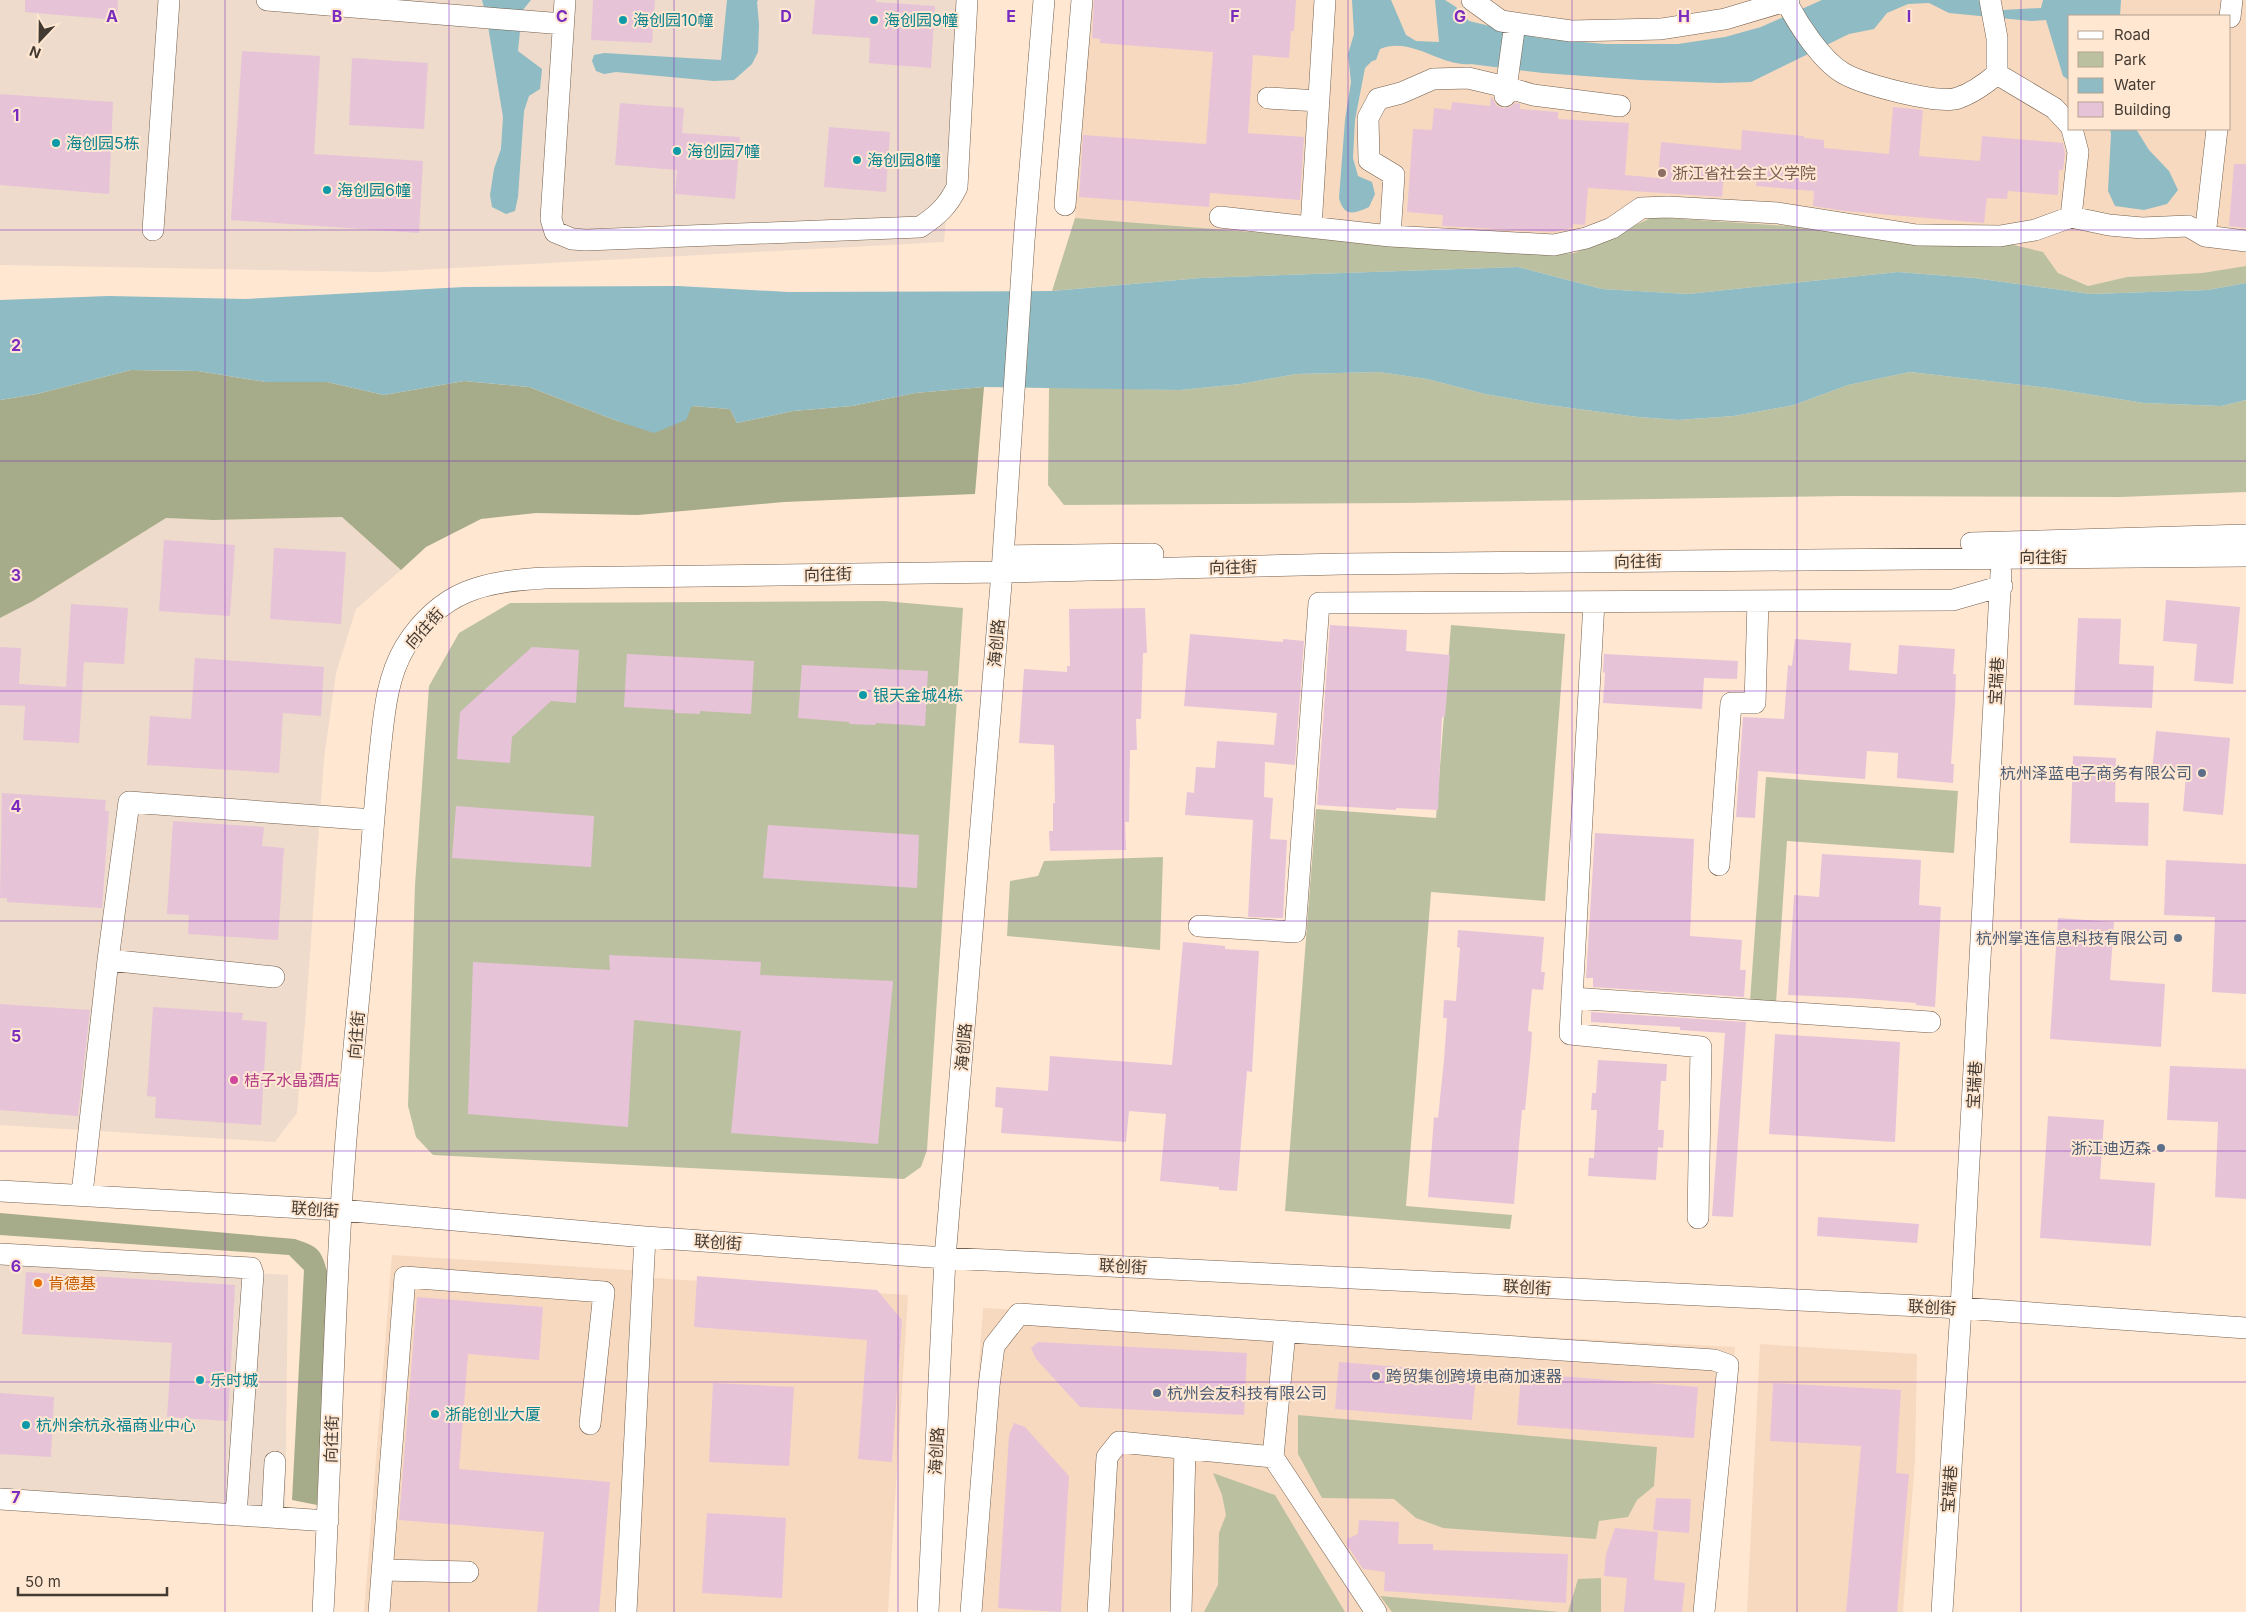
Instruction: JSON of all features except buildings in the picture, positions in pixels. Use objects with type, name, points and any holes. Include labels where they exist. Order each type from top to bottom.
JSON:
[{"type":"street","points":[[152,230],[170,0]]},
{"type":"street","points":[[267,0],[553,22]]},
{"type":"street","points":[[564,0],[553,22],[551,219],[555,232],[572,239],[586,240],[920,227],[937,216],[951,201],[957,187],[967,0]]},
{"type":"street","name":"海创路","points":[[928,1612],[945,1258],[1003,564],[1024,242],[1044,0]]},
{"type":"street","points":[[1065,205],[1082,0]]},
{"type":"street","points":[[1311,227],[1325,0]]},
{"type":"street","points":[[1472,0],[1501,21],[1514,25],[1571,31],[1661,28],[1725,19],[1788,4],[1820,53],[1842,72],[1909,95],[1956,98],[1984,85],[1997,74],[1997,38],[1991,1]]},
{"type":"street","points":[[2230,15],[2232,0]]},
{"type":"street","points":[[1506,86],[1514,25]]},
{"type":"street","points":[[1997,74],[2054,108],[2068,123]]},
{"type":"street","points":[[1390,236],[1394,174],[1368,160],[1368,118],[1378,99],[1400,93],[1433,79],[1468,78],[1506,86],[1533,95],[1620,106]]},
{"type":"street","points":[[1268,98],[1319,101]]},
{"type":"street","points":[[2071,217],[2078,152],[2072,130]]},
{"type":"street","points":[[2205,236],[2217,130]]},
{"type":"street","points":[[1220,217],[1390,236],[1554,245],[1586,238],[1612,228],[1641,208],[1778,213],[1917,236],[2000,236],[2035,230],[2071,217],[2109,226],[2142,228],[2188,226],[2205,236],[2246,241]]},
{"type":"street","name":"向往街","points":[[323,1612],[341,1210],[386,701],[390,680],[408,643],[430,616],[454,598],[482,585],[513,580],[546,578],[1003,564],[1997,543],[2246,535]]},
{"type":"street","name":"向往街","points":[[1003,564],[1342,564],[2246,556]]},
{"type":"street","name":"宝瑞巷","points":[[1942,1612],[2002,586],[2001,558]]},
{"type":"street","points":[[1199,926],[1296,932],[1319,603],[1953,600],[2002,586]]},
{"type":"street","points":[[1719,865],[1731,703],[1755,703],[1758,601]]},
{"type":"street","points":[[1594,602],[1570,1034],[1701,1047],[1698,1218]]},
{"type":"street","points":[[82,1194],[108,960],[129,802],[374,820]]},
{"type":"street","points":[[108,960],[274,977]]},
{"type":"street","points":[[1572,998],[1930,1022]]},
{"type":"street","name":"联创街","points":[[0,1191],[82,1194],[341,1210],[645,1237],[945,1258],[1961,1308],[2246,1328]]},
{"type":"street","points":[[626,1612],[645,1237]]},
{"type":"street","points":[[1,1260],[250,1268],[253,1274],[236,1514]]},
{"type":"street","points":[[379,1612],[384,1570],[405,1277],[604,1292],[590,1424]]},
{"type":"street","points":[[971,1612],[989,1386],[994,1346],[1019,1314],[1714,1360],[1728,1365],[1704,1612]]},
{"type":"street","points":[[1285,1332],[1273,1457],[1376,1612]]},
{"type":"street","points":[[1098,1612],[1107,1457],[1119,1442],[1273,1457]]},
{"type":"street","points":[[1181,1612],[1185,1448]]},
{"type":"street","points":[[272,1517],[275,1462]]},
{"type":"street","points":[[0,1499],[328,1521]]},
{"type":"street","points":[[384,1570],[468,1572]]},
{"type":"shaded area","points":[[0,0],[963,0],[944,242],[380,272],[0,265]]},
{"type":"shaded area","name":"浙江省社会主义学院","points":[[1088,0],[2246,0],[2246,266],[2202,273],[2127,277],[2088,286],[2058,273],[2043,252],[1789,226],[1653,217],[1575,253],[1544,255],[1075,218]]},
{"type":"shaded area","points":[[342,517],[401,570],[356,609],[336,673],[324,759],[297,1113],[275,1142],[0,1125],[0,618],[33,601],[166,518],[213,520]]},
{"type":"shaded area","points":[[392,1255],[645,1271],[619,1612],[364,1612]]},
{"type":"shaded area","points":[[0,1258],[288,1275],[285,1527],[0,1505]]},
{"type":"shaded area","points":[[654,1278],[908,1295],[888,1612],[636,1612]]},
{"type":"shaded area","points":[[983,1308],[1735,1347],[1710,1612],[962,1612]]},
{"type":"shaded area","points":[[1760,1344],[1917,1354],[1915,1460],[1903,1612],[1747,1612]]},
{"type":"green space","points":[[1653,217],[1789,226],[1874,236],[2005,243],[2043,252],[2058,273],[2088,286],[2127,277],[2202,273],[2246,266],[2246,283],[2208,290],[2091,294],[1974,278],[1898,272],[1688,294],[1602,289],[1518,267],[1201,278],[1052,291],[1075,218],[1544,255],[1575,253]]},
{"type":"green space","points":[[131,370],[198,371],[266,382],[327,382],[384,395],[464,381],[529,387],[620,422],[692,406],[730,409],[737,423],[793,411],[852,406],[915,393],[984,387],[975,494],[784,502],[638,515],[536,513],[481,519],[426,547],[401,570],[342,517],[213,520],[166,518],[33,601],[0,618],[0,400],[37,394]]},
{"type":"green space","points":[[1379,372],[1427,379],[1485,394],[1541,404],[1638,417],[1678,420],[1734,416],[1794,405],[1848,385],[1910,372],[2049,388],[2144,403],[2221,406],[2246,400],[2246,492],[2121,497],[1843,496],[1404,503],[1064,505],[1048,485],[1049,387],[1180,390],[1241,384],[1296,374]]},
{"type":"green space","points":[[884,601],[963,608],[927,1150],[921,1167],[904,1179],[433,1155],[416,1137],[408,1106],[415,885],[429,686],[459,633],[510,603]]},
{"type":"green space","points":[[1451,625],[1565,634],[1545,901],[1431,892],[1406,1206],[1512,1215],[1510,1229],[1285,1211],[1316,809],[1436,818]]},
{"type":"green space","points":[[1766,777],[1958,791],[1954,853],[1787,841],[1776,1003],[1750,1001]]},
{"type":"green space","points":[[1163,857],[1160,950],[1007,936],[1010,881],[1038,876],[1044,861]]},
{"type":"green space","points":[[0,1213],[295,1239],[309,1244],[318,1250],[328,1274],[317,1505],[292,1500],[304,1270],[289,1255],[0,1235]]},
{"type":"green space","points":[[1298,1415],[1657,1447],[1654,1486],[1637,1500],[1628,1517],[1599,1521],[1596,1539],[1443,1528],[1416,1518],[1394,1499],[1322,1498],[1298,1454]]},
{"type":"green space","points":[[1213,1473],[1275,1495],[1345,1612],[1204,1612],[1218,1585],[1219,1533],[1226,1515],[1222,1495]]},
{"type":"green space","points":[[1601,1578],[1601,1612],[1568,1612],[1578,1579]]},
{"type":"green space","points":[[1380,1596],[1560,1612],[1392,1612]]},
{"type":"water","points":[[482,0],[531,0],[522,11],[518,51],[542,69],[540,89],[529,96],[524,111],[518,197],[515,211],[506,214],[492,207],[490,195],[494,169],[501,149],[503,117]]},
{"type":"water","points":[[727,0],[758,0],[758,52],[752,64],[734,80],[714,81],[616,72],[604,74],[596,71],[592,61],[594,55],[604,53],[721,60]]},
{"type":"water","points":[[1352,0],[1391,0],[1406,35],[1416,41],[1439,42],[1435,0],[1445,0],[1456,7],[1469,21],[1539,38],[1605,44],[1678,44],[1725,37],[1761,27],[1822,0],[1978,0],[2002,10],[2041,8],[2043,0],[2121,0],[2120,15],[2068,15],[2068,80],[2063,76],[2046,20],[2031,21],[1949,13],[1929,3],[1908,4],[1887,13],[1874,29],[1849,34],[1751,82],[1719,83],[1640,80],[1543,73],[1460,64],[1403,46],[1380,49],[1376,60],[1372,61],[1365,68],[1355,120],[1353,158],[1358,176],[1372,182],[1375,194],[1369,207],[1350,212],[1344,208],[1339,198],[1345,120],[1351,82],[1348,54],[1354,34]]},
{"type":"water","points":[[2110,130],[2137,130],[2149,150],[2169,171],[2178,190],[2167,204],[2144,210],[2115,206],[2108,191]]},
{"type":"water","points":[[1518,267],[1602,289],[1688,294],[1898,272],[1974,278],[2091,294],[2208,290],[2246,283],[2246,400],[2221,406],[2144,403],[2049,388],[1910,372],[1848,385],[1794,405],[1734,416],[1678,420],[1638,417],[1541,404],[1485,394],[1427,379],[1379,372],[1296,374],[1241,384],[1180,390],[984,387],[915,393],[852,406],[793,411],[737,423],[730,409],[692,406],[686,420],[654,433],[529,387],[464,381],[384,395],[327,382],[266,382],[198,371],[131,370],[37,394],[0,400],[0,300],[109,296],[245,299],[464,287],[678,286],[788,292],[1052,291],[1201,278]]},
{"type":"place","name":"海创园10幢","points":[[623,20]]},
{"type":"place","name":"海创园9幢","points":[[874,20]]},
{"type":"place","name":"海创园5栋","points":[[56,143]]},
{"type":"place","name":"海创园7幢","points":[[677,151]]},
{"type":"place","name":"海创园8幢","points":[[857,160]]},
{"type":"place","name":"浙江省社会主义学院","points":[[1662,173]]},
{"type":"place","name":"海创园6幢","points":[[327,190]]},
{"type":"place","name":"银天金城4栋","points":[[863,695]]},
{"type":"place","name":"杭州泽蓝电子商务有限公司","points":[[2202,773]]},
{"type":"place","name":"杭州掌连信息科技有限公司","points":[[2178,938]]},
{"type":"place","name":"桔子水晶酒店","points":[[234,1080]]},
{"type":"place","name":"浙江迪迈森","points":[[2161,1148]]},
{"type":"place","name":"肯德基","points":[[38,1283]]},
{"type":"place","name":"跨贸集创跨境电商加速器","points":[[1376,1376]]},
{"type":"place","name":"乐时城","points":[[200,1380]]},
{"type":"place","name":"杭州会友科技有限公司","points":[[1157,1393]]},
{"type":"place","name":"浙能创业大厦","points":[[435,1414]]},
{"type":"place","name":"杭州余杭永福商业中心","points":[[26,1425]]}]
